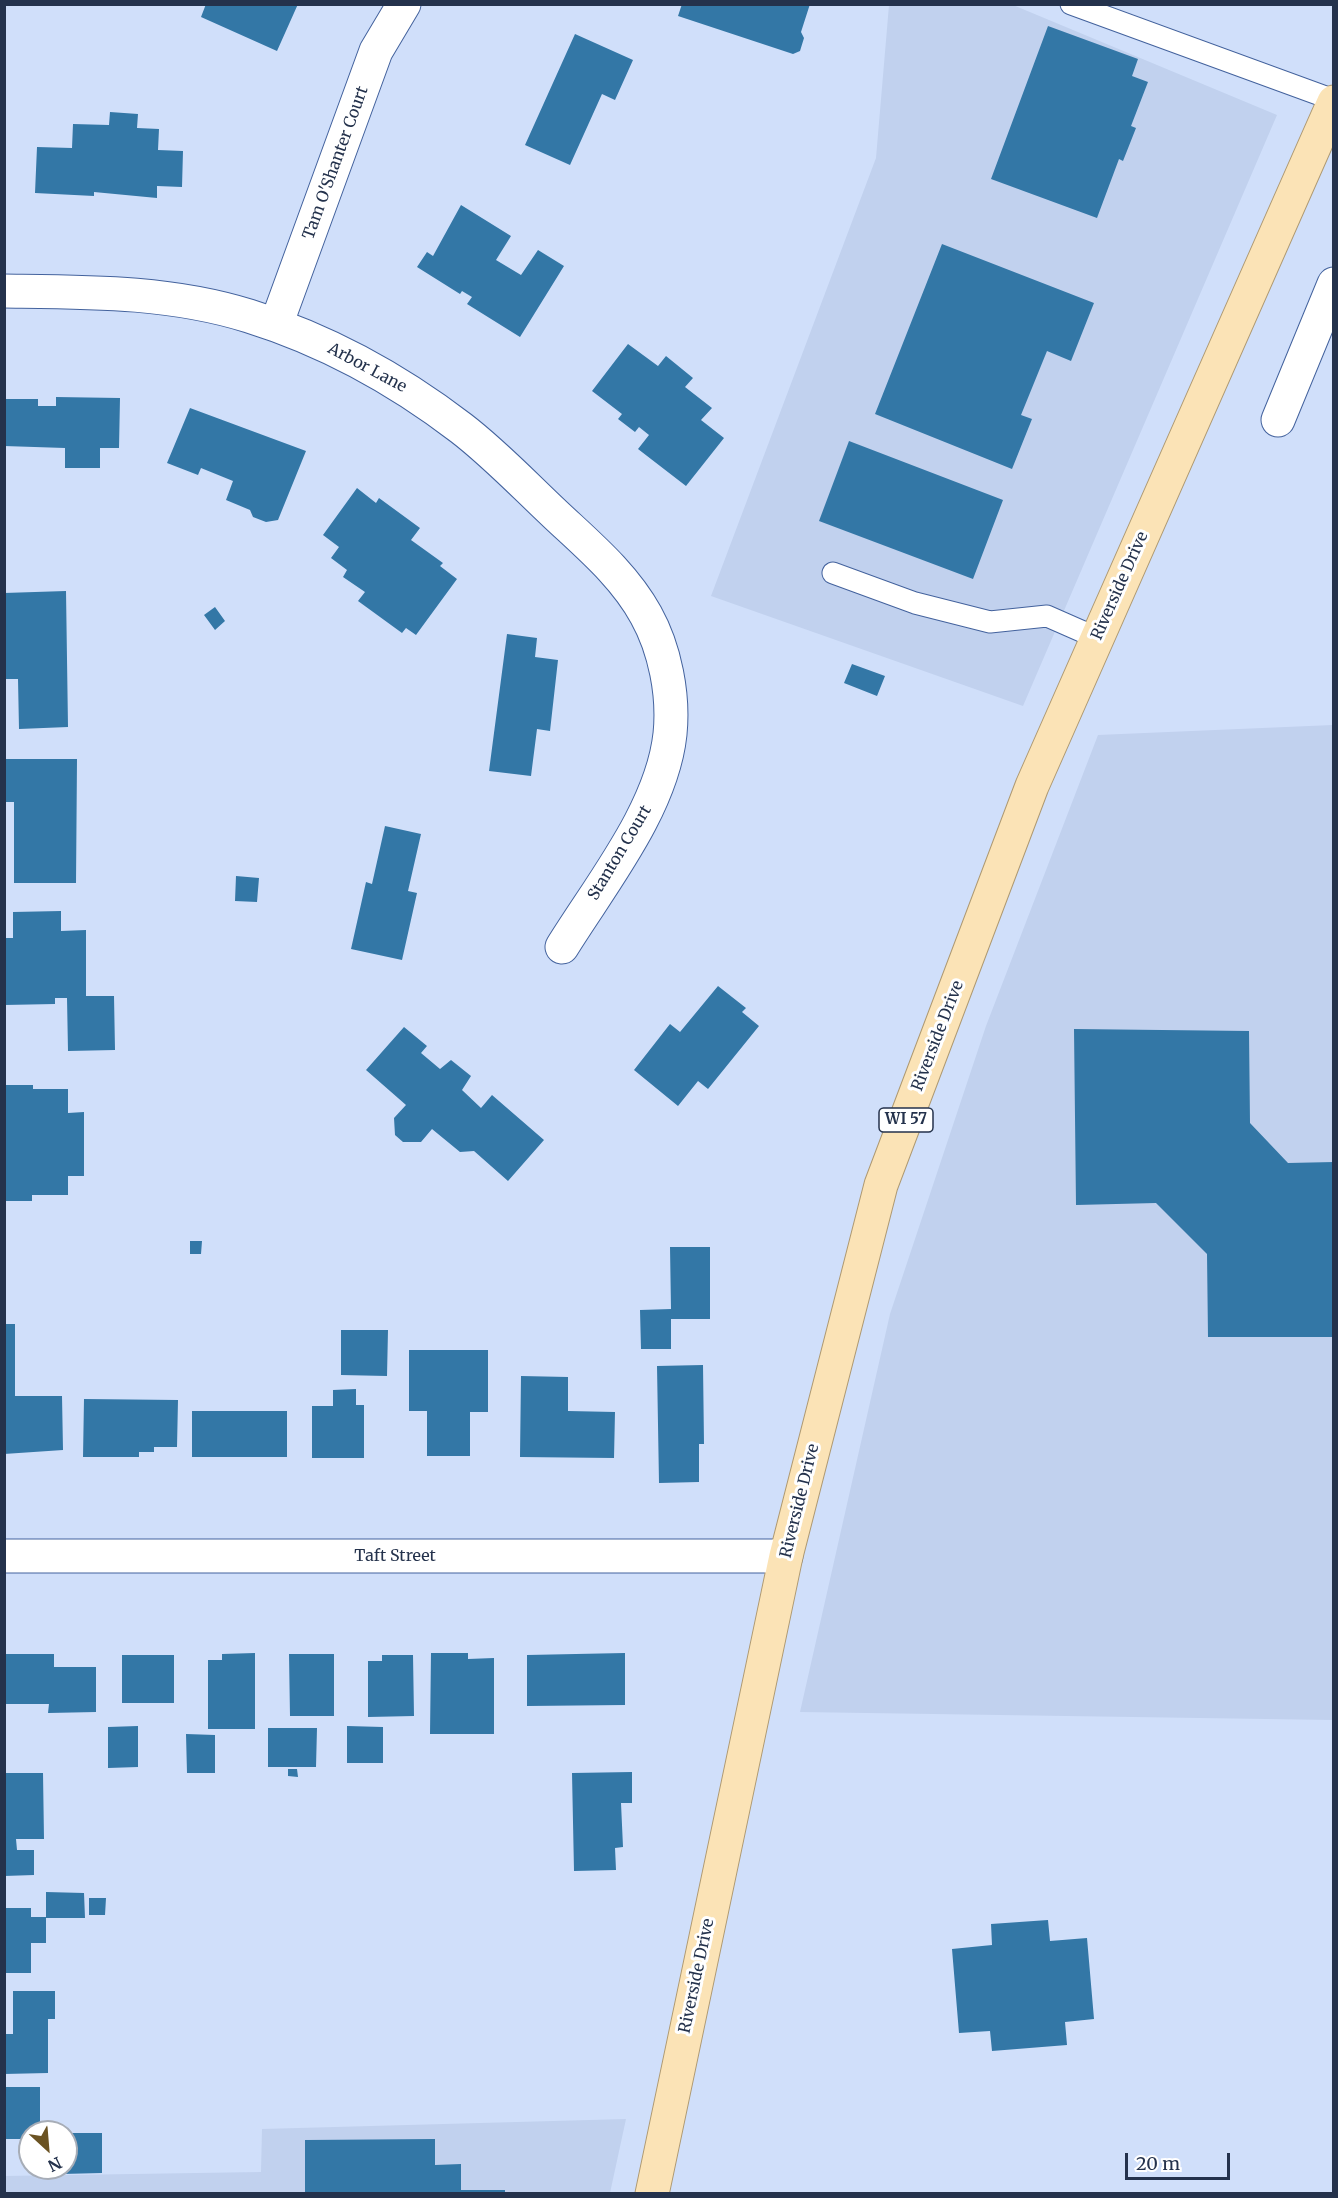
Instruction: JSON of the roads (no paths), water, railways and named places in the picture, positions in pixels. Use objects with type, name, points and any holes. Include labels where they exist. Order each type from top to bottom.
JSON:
[{"type":"main road","name":"Riverside Drive","points":[[652,2193],[786,1556],[881,1185],[1032,786],[1334,101]]},
{"type":"street","name":"Tam O'Shanter Court","points":[[276,325],[376,51],[404,4]]},
{"type":"street","points":[[1278,420],[1334,284]]},
{"type":"street","name":"Arbor Lane","points":[[4,291],[118,292],[183,301],[276,325],[336,349],[402,385],[463,429],[616,572],[646,614]]},
{"type":"street","name":"Stanton Court","points":[[562,947],[649,807],[664,765],[670,732],[669,692],[660,648],[646,614]]},
{"type":"street","name":"Taft Street","points":[[4,1556],[786,1556]]},
{"type":"lane","points":[[1071,4],[1334,101]]},
{"type":"lane","points":[[834,573],[915,603],[990,622],[1047,616],[1097,638]]}]
